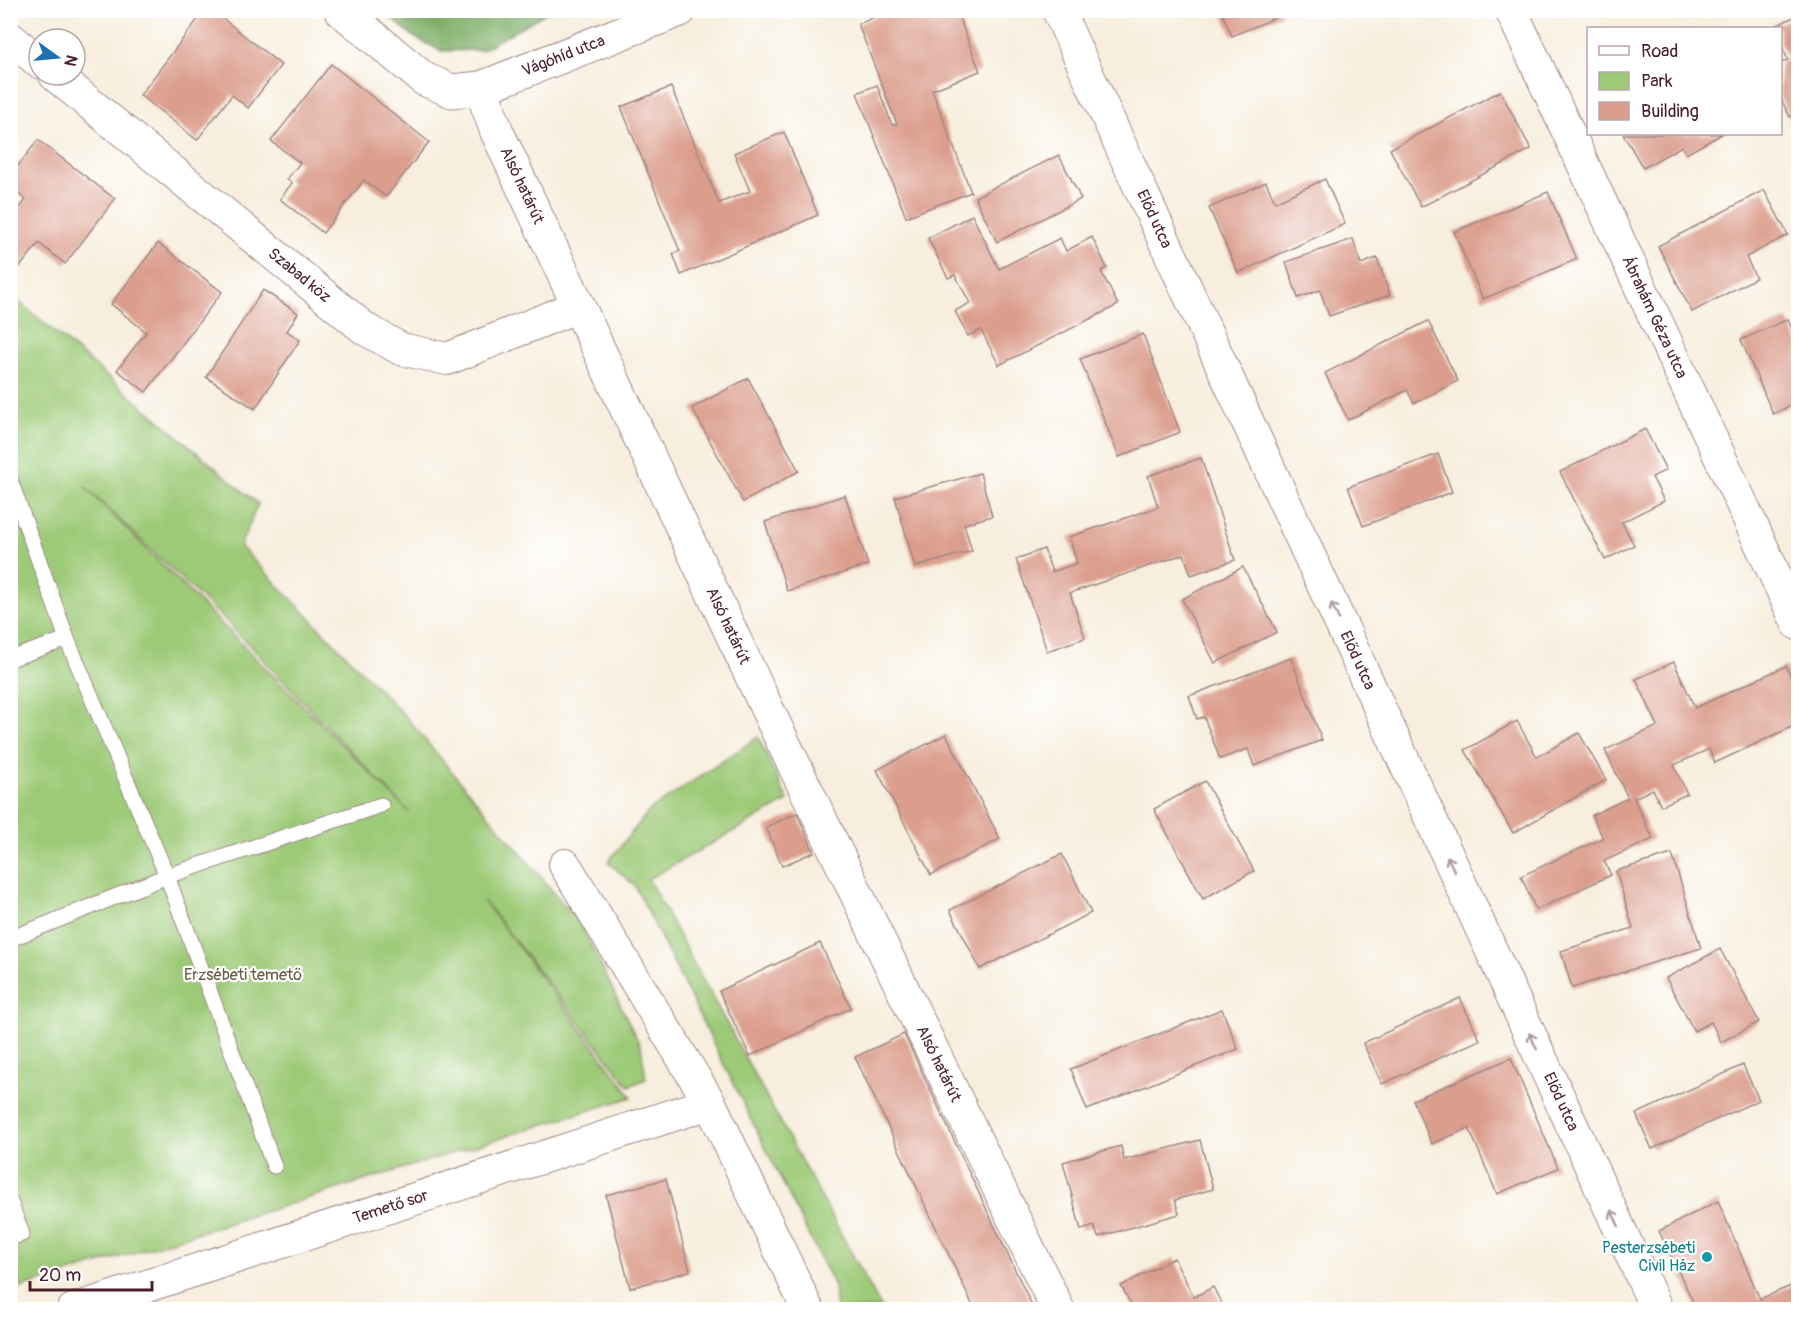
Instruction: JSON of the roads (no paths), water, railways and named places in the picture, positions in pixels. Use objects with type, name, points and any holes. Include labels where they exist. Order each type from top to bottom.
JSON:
[{"type":"street","points":[[341,10],[424,79],[452,91],[481,88]]},
{"type":"street","name":"Vágóhíd utca","points":[[481,88],[680,10]]},
{"type":"street","name":"Előd utca","points":[[1058,10],[1657,1310]]},
{"type":"street","name":"Ábrahám Géza utca","points":[[1511,10],[1798,624]]},
{"type":"street","points":[[10,38],[27,52]]},
{"type":"street","name":"Szabad köz","points":[[70,87],[364,329],[401,349],[447,359],[549,320],[579,306]]},
{"type":"street","name":"Alsó határút","points":[[481,88],[497,132],[768,711],[1058,1310]]},
{"type":"street","points":[[565,865],[710,1103],[808,1310]]},
{"type":"street","name":"Temető sor","points":[[73,1310],[710,1103]]},
{"type":"lane","points":[[10,480],[67,639],[167,876],[274,1166]]},
{"type":"lane","points":[[10,660],[67,639]]},
{"type":"lane","points":[[10,939],[167,876],[381,805]]},
{"type":"lane","points":[[10,1202],[22,1234],[10,1238]]},
{"type":"place","name":"Pesterzsébeti Civil Ház","points":[[1707,1257]]},
{"type":"park label","name":"Erzsébeti temető","points":[[243,975]]}]
